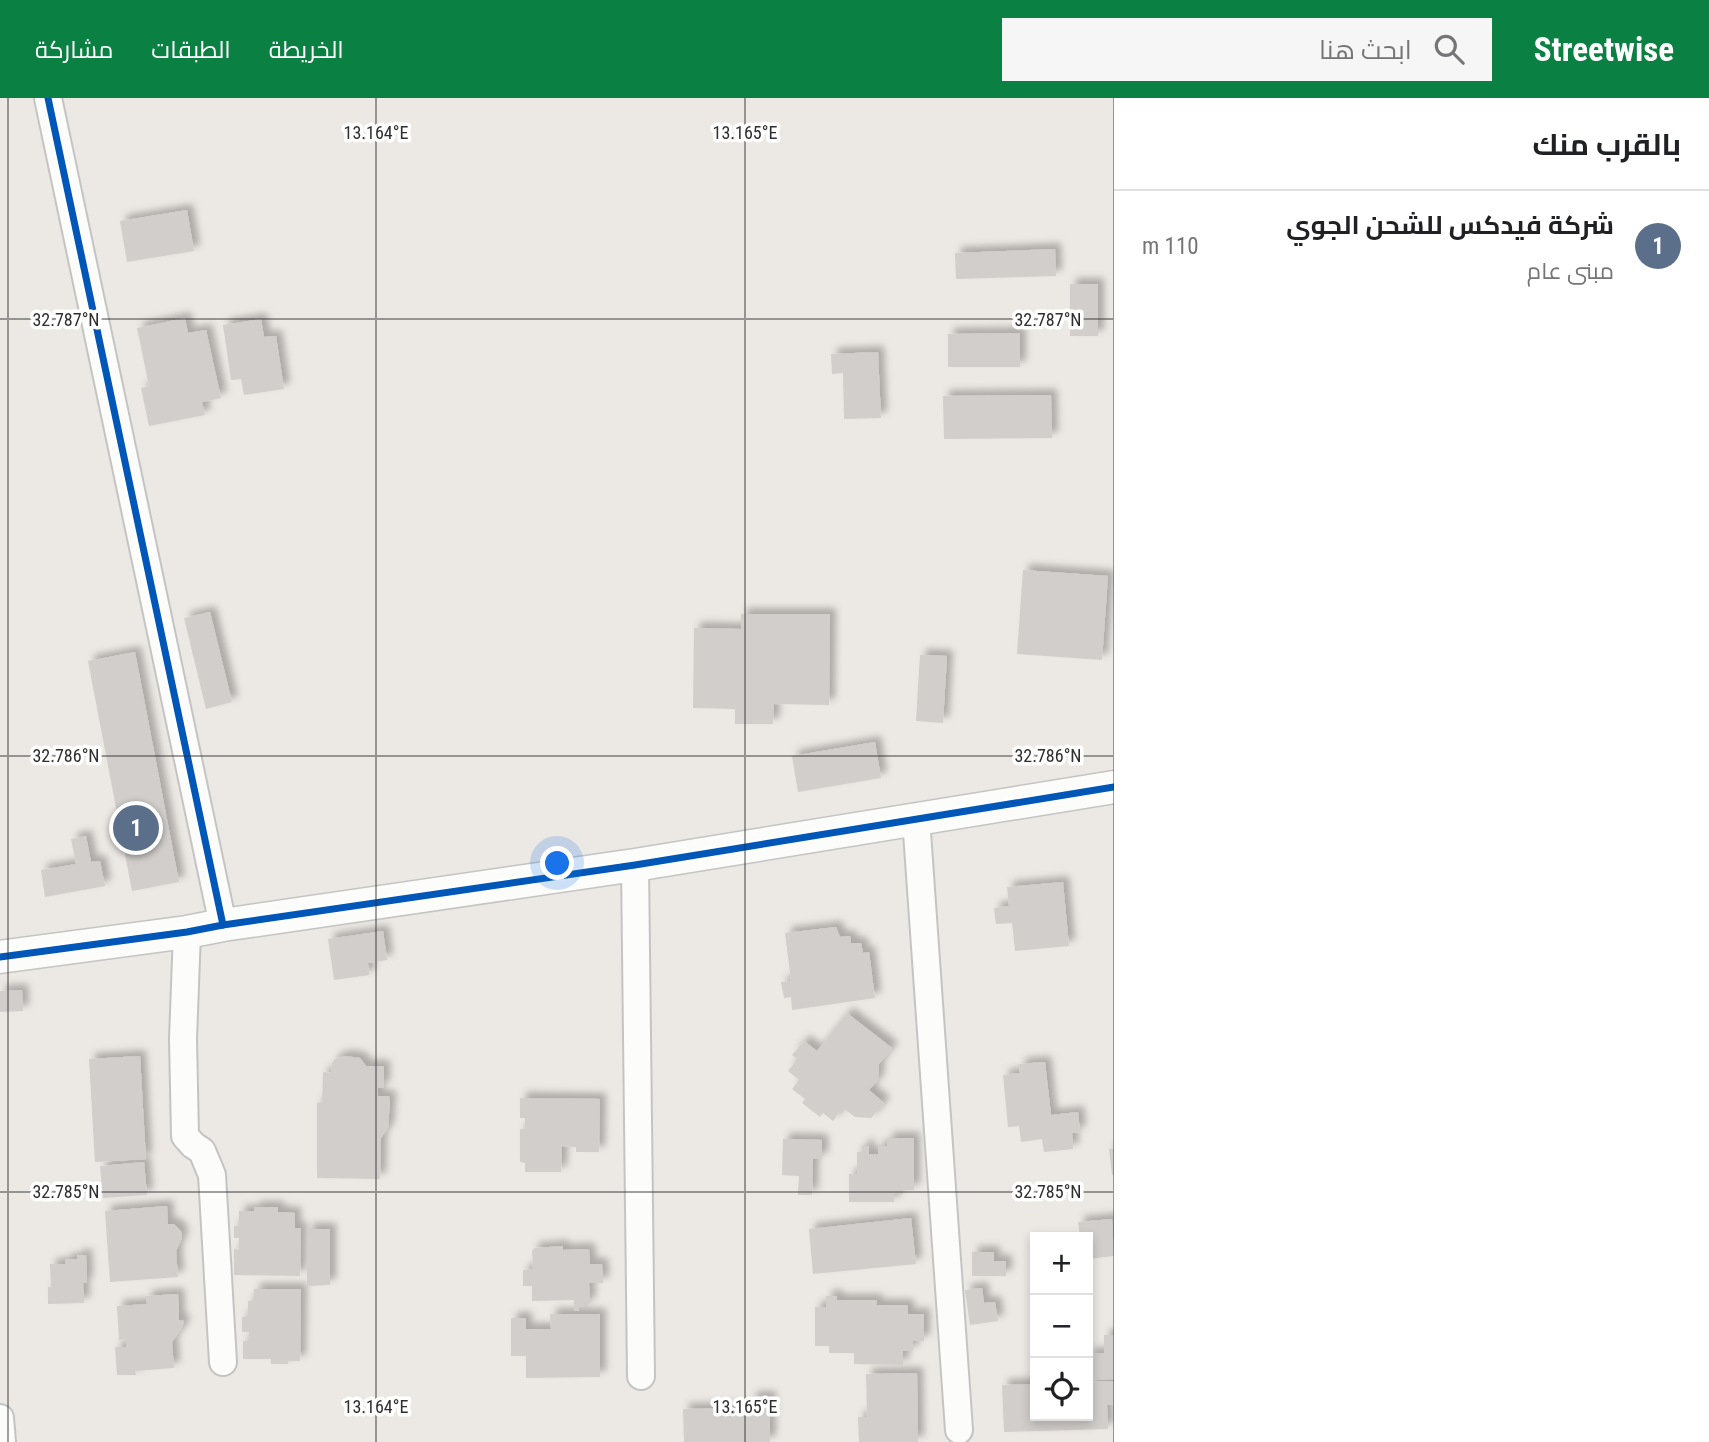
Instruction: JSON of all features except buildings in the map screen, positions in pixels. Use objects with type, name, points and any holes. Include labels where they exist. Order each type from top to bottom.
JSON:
[{"type":"street","points":[[48,98],[223,925]]},
{"type":"street","points":[[0,957],[635,865],[1114,786]]},
{"type":"street","points":[[916,818],[959,1430]]},
{"type":"street","points":[[635,865],[641,1376]]},
{"type":"street","points":[[187,932],[183,1039],[184,1127],[185,1136],[202,1151],[212,1175],[223,1362]]},
{"type":"street","points":[[0,1418],[2,1442]]},
{"type":"cycle path","points":[[48,98],[223,925]]},
{"type":"cycle path","points":[[0,957],[635,865],[1114,787]]},
{"type":"place","name":"شركة فيدكس للشحن الجوي","points":[[136,828]]}]
